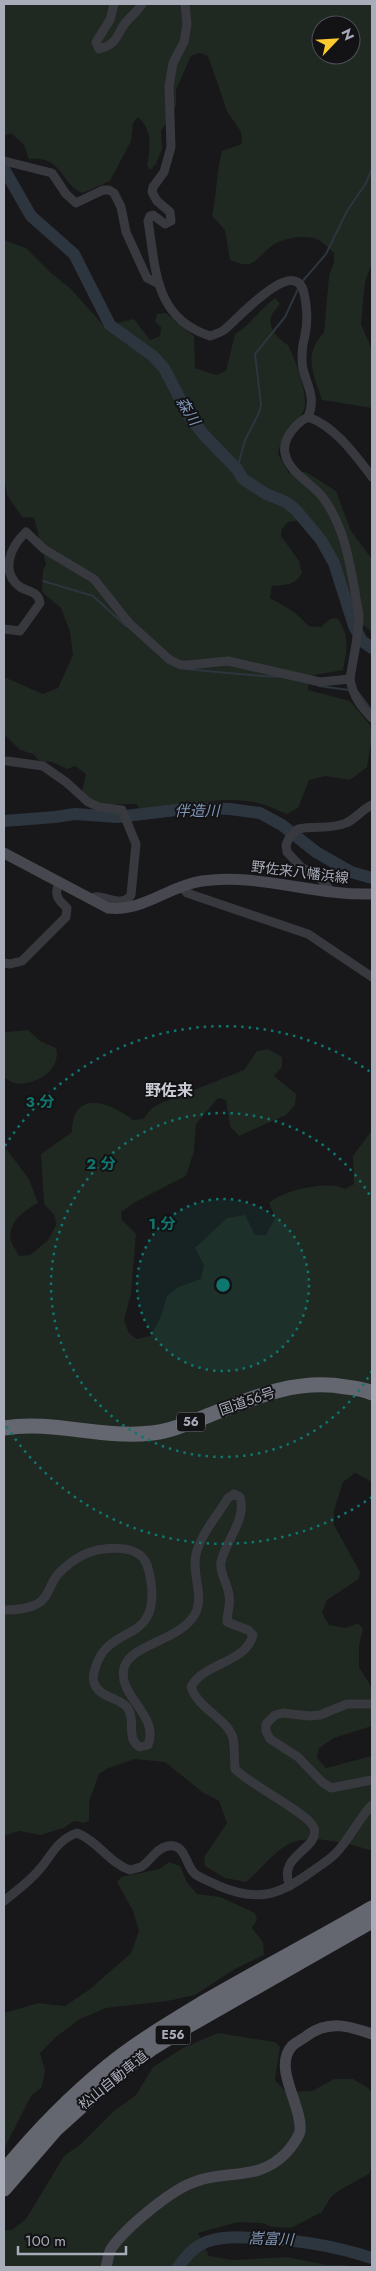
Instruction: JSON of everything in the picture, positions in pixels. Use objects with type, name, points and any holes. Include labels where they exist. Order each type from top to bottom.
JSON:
[{"type":"highway","name":"国道56号","points":[[4,1428],[48,1426],[120,1434],[153,1433],[183,1425],[266,1393],[306,1384],[334,1385],[372,1392]]},
{"type":"highway","name":"松山自動車道","points":[[4,2171],[47,2122],[109,2066],[144,2040],[224,1991],[372,1908]]},
{"type":"highway","name":"松山自動車道","points":[[4,2189],[55,2130],[116,2075],[151,2049],[213,2011],[372,1921]]},
{"type":"street","points":[[114,4],[110,20],[96,42],[99,49],[115,41],[124,25],[142,4]]},
{"type":"street","points":[[185,4],[187,24],[184,42],[172,63],[169,79],[171,148],[164,172],[153,186],[152,192],[157,201],[170,212],[171,221],[165,224],[153,215],[150,216],[148,221],[159,284],[168,307],[191,327],[210,336],[223,331],[264,294],[284,282],[297,283],[303,288],[306,299],[306,330],[302,358],[313,404],[308,417]]},
{"type":"street","points":[[4,161],[52,173],[66,194],[76,203],[103,190],[109,190],[114,193],[122,208],[126,232],[147,278],[159,284]]},
{"type":"street","points":[[372,477],[338,437],[317,420],[308,417],[300,420],[284,446],[286,456],[300,476],[323,498],[338,522],[350,560],[359,617],[350,679],[352,690],[361,707],[372,718]]},
{"type":"street","points":[[4,629],[20,631],[40,603],[39,597],[34,592],[16,585],[5,569],[6,558],[18,539],[26,532],[44,549],[94,579],[129,623],[170,660],[181,665],[228,661],[320,682],[350,679]]},
{"type":"street","points":[[7,760],[43,766],[66,782],[88,802],[99,807],[122,810],[136,844],[131,895],[126,900],[113,901],[93,896],[90,900]]},
{"type":"street","points":[[330,890],[316,874],[302,868],[287,852],[286,844],[298,829],[334,827],[348,823],[365,808],[372,805]]},
{"type":"street","name":"野佐来八幡浜線","points":[[4,853],[108,908],[126,909],[154,899],[181,886],[203,881],[246,880],[358,895],[372,894]]},
{"type":"street","points":[[4,963],[10,964],[22,961],[66,917],[66,908],[56,896],[59,882]]},
{"type":"street","points":[[181,886],[187,893],[308,934],[372,977]]},
{"type":"street","points":[[4,1610],[38,1604],[46,1595],[57,1574],[83,1555],[111,1549],[134,1550],[138,1553],[146,1563],[152,1592],[147,1618],[139,1626],[106,1646],[96,1664],[92,1677],[96,1688],[107,1697],[124,1704],[132,1714],[131,1737],[133,1744],[140,1747],[148,1745],[150,1738],[149,1727],[137,1702],[127,1687],[123,1677],[124,1666],[130,1657],[140,1650],[179,1632],[195,1614],[198,1604],[198,1588],[194,1568],[200,1540],[228,1498],[234,1494],[240,1497],[242,1504],[241,1514],[221,1562],[221,1572],[230,1595],[227,1622],[248,1630],[253,1635],[251,1642],[246,1648],[220,1666],[198,1676],[191,1687],[194,1696],[230,1731],[234,1748],[235,1769],[244,1779],[299,1812],[309,1820],[314,1828],[313,1838],[289,1864],[286,1879],[290,1886]]},
{"type":"street","points":[[372,1704],[348,1704],[320,1715],[309,1716],[283,1713],[275,1715],[266,1724],[266,1731],[270,1739],[298,1757],[322,1782],[331,1788],[372,1780]]},
{"type":"street","points":[[4,1901],[39,1870],[60,1842],[78,1833],[91,1841],[112,1861],[130,1870],[141,1866],[158,1850],[167,1846],[176,1846],[183,1852],[194,1873],[203,1879],[236,1893],[254,1896],[271,1894],[290,1886],[334,1855],[364,1813],[372,1805]]},
{"type":"street","points":[[106,2267],[110,2251],[123,2233],[175,2192],[197,2180],[248,2174],[271,2165],[286,2153],[300,2132],[298,2116],[286,2073],[286,2057],[292,2046],[317,2029],[332,2025],[352,2027],[372,2034]]},
{"type":"shaded area","points":[[4,4],[372,4],[372,263],[365,282],[361,324],[372,350],[372,408],[322,400],[313,374],[313,349],[324,333],[329,276],[334,262],[334,253],[319,240],[302,237],[289,239],[273,245],[255,262],[250,264],[230,260],[225,230],[212,216],[222,151],[242,144],[241,132],[227,111],[208,56],[200,53],[191,56],[176,90],[176,106],[161,131],[162,149],[156,164],[150,170],[147,166],[148,134],[143,122],[138,117],[133,123],[131,141],[110,181],[83,193],[70,184],[55,166],[49,162],[40,159],[29,159],[24,145],[11,133],[4,136]]},
{"type":"shaded area","points":[[4,240],[26,248],[51,273],[71,289],[104,326],[134,319],[150,340],[160,336],[161,327],[155,322],[157,314],[166,313],[194,336],[195,368],[216,375],[226,371],[235,334],[275,298],[280,304],[272,316],[271,326],[275,334],[288,345],[291,351],[304,389],[305,406],[303,412],[282,441],[278,454],[289,473],[306,472],[336,491],[351,531],[372,559],[372,632],[362,624],[349,619],[337,586],[338,570],[331,550],[314,525],[297,521],[288,522],[282,529],[281,536],[299,561],[302,573],[293,582],[286,585],[272,586],[270,598],[293,611],[309,626],[321,627],[330,619],[337,618],[344,630],[346,649],[343,670],[309,676],[308,690],[350,701],[370,725],[372,737],[367,767],[350,780],[325,776],[309,780],[298,808],[287,814],[258,803],[239,800],[211,801],[140,810],[137,804],[100,803],[88,797],[82,791],[86,774],[75,766],[67,769],[52,762],[39,761],[33,754],[20,750],[4,734],[4,677],[43,694],[58,688],[73,655],[70,632],[61,608],[42,592],[43,570],[46,564],[34,518],[22,517],[7,495],[4,478]]},
{"type":"shaded area","points":[[4,1030],[7,1032],[28,1030],[40,1041],[56,1048],[57,1056],[51,1070],[38,1079],[22,1084],[14,1083],[4,1077]]},
{"type":"shaded area","points":[[268,1049],[282,1057],[282,1067],[274,1076],[296,1094],[295,1105],[286,1115],[239,1136],[230,1126],[226,1100],[218,1098],[196,1124],[194,1151],[186,1176],[135,1202],[121,1212],[122,1220],[136,1234],[131,1294],[124,1320],[129,1333],[137,1339],[150,1336],[160,1319],[167,1296],[178,1287],[201,1279],[204,1265],[195,1248],[227,1218],[245,1215],[255,1235],[266,1235],[275,1218],[269,1203],[276,1198],[295,1190],[317,1186],[337,1186],[345,1189],[354,1184],[353,1156],[372,1130],[372,1482],[355,1473],[343,1482],[334,1511],[334,1525],[360,1572],[359,1579],[327,1600],[322,1613],[329,1625],[346,1628],[358,1623],[363,1629],[359,1645],[359,1667],[372,1688],[372,1726],[334,1738],[319,1748],[317,1758],[326,1768],[372,1756],[372,1851],[330,1841],[308,1839],[298,1841],[283,1847],[246,1882],[225,1878],[205,1866],[204,1857],[227,1823],[219,1801],[202,1792],[165,1762],[135,1759],[109,1768],[99,1774],[89,1802],[89,1821],[84,1823],[74,1821],[64,1828],[40,1835],[19,1831],[4,1836],[4,1146],[29,1179],[38,1203],[18,1218],[10,1234],[12,1243],[19,1256],[30,1255],[48,1240],[56,1225],[55,1216],[44,1204],[41,1154],[72,1132],[74,1118],[78,1109],[94,1103],[114,1108],[133,1120],[143,1119],[152,1108],[161,1103],[244,1070],[257,1051]]},
{"type":"shaded area","points":[[169,1862],[180,1866],[187,1882],[197,1894],[220,1897],[255,1913],[257,1920],[252,1928],[263,1942],[264,1955],[235,1969],[195,1995],[168,2001],[106,2008],[80,2019],[56,2037],[40,2053],[45,2070],[42,2087],[31,2096],[4,2149],[4,2013],[38,2003],[65,2006],[90,1989],[131,1953],[139,1931],[133,1911],[117,1882],[121,1877],[159,1869]]},
{"type":"shaded area","points":[[218,2033],[275,2042],[280,2047],[275,2080],[286,2092],[312,2091],[334,2079],[353,2079],[368,2088],[372,2093],[372,2165],[369,2174],[331,2197],[322,2212],[291,2228],[272,2227],[262,2223],[238,2222],[198,2233],[209,2256],[232,2260],[287,2257],[326,2265],[345,2265],[351,2267],[4,2267],[4,2230],[12,2230],[26,2219],[64,2156],[81,2144],[115,2110],[136,2095],[153,2067],[183,2048]]},
{"type":"waterway","name":"森川","points":[[4,169],[31,216],[74,254],[110,325],[153,356],[164,368],[189,416],[204,435],[237,469],[243,479],[266,494],[286,502],[296,510],[321,540],[334,563],[354,626],[362,641],[372,648]]},
{"type":"waterway","points":[[301,283],[326,254],[347,211],[366,183],[372,169]]},
{"type":"waterway","points":[[237,469],[245,440],[259,413],[261,404],[255,354],[285,317],[298,289]]},
{"type":"waterway","points":[[43,581],[93,596],[126,626]]},
{"type":"waterway","points":[[186,669],[278,677]]},
{"type":"waterway","points":[[319,686],[349,690]]},
{"type":"waterway","points":[[358,692],[372,711]]},
{"type":"waterway","name":"伴造川","points":[[4,821],[75,814],[117,817],[193,808],[230,809],[260,813],[282,825],[316,852],[351,872],[372,878]]},
{"type":"waterway","name":"嵩富川","points":[[178,2267],[201,2244],[230,2237],[271,2239],[328,2246],[372,2258]]},
{"type":"district","name":"野佐来","points":[[169,1090]]}]
